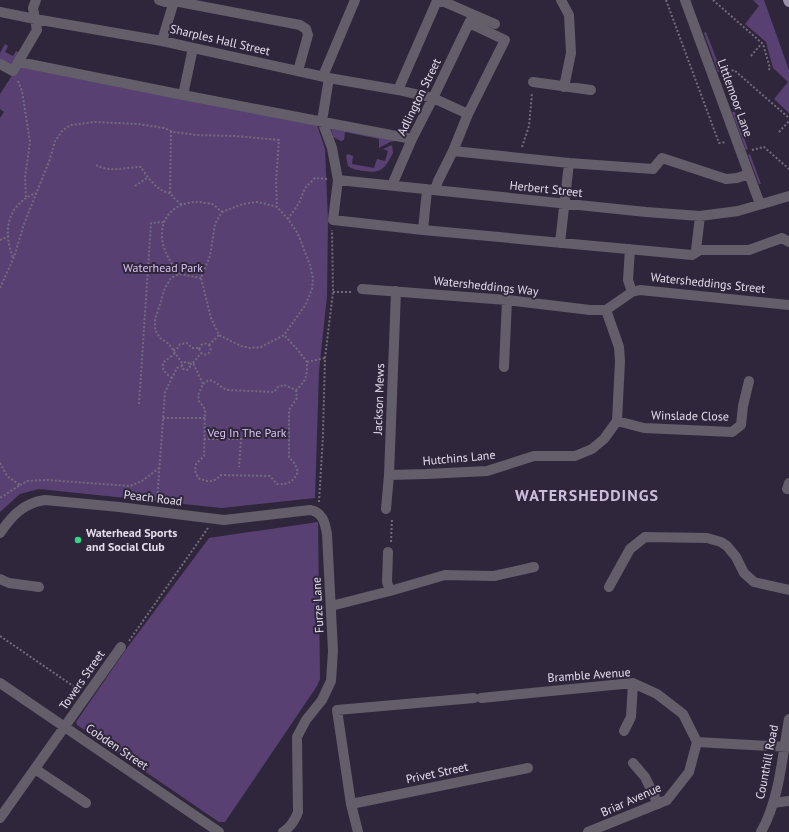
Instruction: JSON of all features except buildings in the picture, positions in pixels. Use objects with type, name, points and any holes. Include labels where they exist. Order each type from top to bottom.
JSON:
[{"type":"street","points":[[0,64],[13,71],[19,62],[36,30],[33,8],[36,0]]},
{"type":"street","points":[[159,0],[165,2],[174,1],[300,25],[306,29],[308,35],[298,71]]},
{"type":"street","points":[[354,0],[326,77],[322,121],[332,148],[338,180],[333,220],[423,230],[692,255],[700,250],[749,250],[782,238],[789,242]]},
{"type":"street","points":[[561,0],[570,15],[571,53],[564,87]]},
{"type":"street","name":"Littlemoor Lane","points":[[685,0],[760,204]]},
{"type":"street","points":[[162,40],[174,1]]},
{"type":"street","points":[[398,90],[436,3],[442,1],[495,24]]},
{"type":"street","name":"Sharples Hall Street","points":[[0,12],[162,40],[326,77],[398,90],[433,98],[468,114]]},
{"type":"street","name":"Adlington Street","points":[[392,186],[412,139],[469,22],[505,40],[468,114]]},
{"type":"street","points":[[183,95],[193,48]]},
{"type":"street","points":[[19,62],[412,139]]},
{"type":"street","points":[[533,82],[591,90]]},
{"type":"street","points":[[423,230],[431,190],[438,181],[468,114]]},
{"type":"street","points":[[452,151],[569,163],[653,169],[662,158],[726,179],[737,178],[749,174]]},
{"type":"street","points":[[560,243],[569,163]]},
{"type":"street","name":"Herbert Street","points":[[338,180],[565,204],[700,216],[738,211],[760,204],[788,198]]},
{"type":"street","points":[[697,252],[700,216]]},
{"type":"street","points":[[618,421],[620,361],[618,347],[606,310],[632,292],[628,280],[630,249]]},
{"type":"street","name":"Watersheddings Way","points":[[362,289],[507,300],[590,310],[606,310]]},
{"type":"street","name":"Watersheddings Street","points":[[632,292],[640,290],[789,304]]},
{"type":"street","name":"Jackson Mews","points":[[386,509],[389,474],[396,291]]},
{"type":"street","points":[[504,367],[507,300]]},
{"type":"street","name":"Winslade Close","points":[[618,421],[644,428],[732,432],[741,425],[743,406],[749,381]]},
{"type":"street","name":"Hutchins Lane","points":[[389,474],[487,471],[534,456],[575,456],[592,450],[604,439],[618,421]]},
{"type":"street","points":[[789,483],[789,489]]},
{"type":"street","name":"Peach Road","points":[[0,533],[21,508],[33,502],[45,500],[224,520],[310,510],[315,511]]},
{"type":"street","name":"Furze Lane","points":[[288,831],[298,812],[297,737],[306,720],[322,700],[331,681],[333,651],[327,534],[323,517],[315,511]]},
{"type":"street","points":[[609,587],[630,549],[645,537],[707,538],[721,542],[727,546],[736,557],[744,572],[754,582],[789,590]]},
{"type":"street","points":[[388,552],[387,582],[390,591]]},
{"type":"street","points":[[330,606],[445,575],[494,576],[534,567]]},
{"type":"street","points":[[0,579],[9,583],[39,587]]},
{"type":"street","name":"Towers Street","points":[[0,818],[121,647]]},
{"type":"street","name":"Cobden Street","points":[[0,683],[219,832]]},
{"type":"street","points":[[624,731],[631,717],[633,683]]},
{"type":"street","name":"Bramble Avenue","points":[[351,804],[337,710],[633,683],[657,694],[683,714],[697,742]]},
{"type":"street","name":"Counthill Road","points":[[761,832],[771,811],[773,803],[786,747],[789,719]]},
{"type":"street","points":[[697,742],[786,747]]},
{"type":"street","name":"Briar Avenue","points":[[588,832],[667,800],[689,772],[697,742]]},
{"type":"street","points":[[633,763],[645,778],[658,804]]},
{"type":"street","name":"Privet Street","points":[[351,804],[528,768]]},
{"type":"street","points":[[35,769],[86,803]]},
{"type":"street","points":[[773,803],[789,801]]},
{"type":"street","points":[[351,804],[358,832]]},
{"type":"path","points":[[666,0],[719,143],[726,142]]},
{"type":"path","points":[[713,0],[762,42],[770,68],[768,71]]},
{"type":"path","points":[[751,56],[762,42]]},
{"type":"path","points":[[723,74],[734,70],[789,118]]},
{"type":"path","points":[[13,71],[22,92],[30,142],[25,177],[26,196]]},
{"type":"path","points":[[518,158],[529,126],[533,82]]},
{"type":"path","points":[[779,132],[789,121]]},
{"type":"path","points":[[0,288],[14,257],[24,224],[50,158],[55,141],[63,130],[71,124],[95,122],[138,124],[196,135],[235,136],[279,140],[276,182],[277,207]]},
{"type":"path","points":[[170,193],[171,130]]},
{"type":"path","points":[[751,150],[764,147],[789,169]]},
{"type":"path","points":[[96,165],[102,168],[122,170],[141,167],[147,178],[165,192],[170,193],[182,205]]},
{"type":"path","points":[[135,186],[147,178]]},
{"type":"path","points":[[288,219],[299,203],[305,188],[315,178],[338,180]]},
{"type":"path","points":[[14,257],[10,249],[8,229],[10,216],[17,204],[26,196],[37,192]]},
{"type":"path","points":[[179,274],[168,258],[163,244],[162,232],[165,218],[173,209],[182,205],[197,202],[211,204],[222,212]]},
{"type":"path","points":[[258,202],[277,207],[288,219],[298,234],[310,265],[313,278],[312,289],[306,304],[284,335],[261,347],[250,348],[241,346],[219,335],[211,318],[201,278],[210,256],[215,224],[222,212],[243,204],[258,202]]},
{"type":"path","points":[[315,511],[319,501],[323,435],[325,358],[333,292],[333,220]]},
{"type":"path","points":[[139,404],[151,223],[164,222]]},
{"type":"path","points":[[0,240],[9,236]]},
{"type":"path","points":[[201,278],[179,274],[171,278],[165,288],[154,320],[155,330],[160,338],[169,344],[174,350],[183,369],[187,370],[201,353]]},
{"type":"path","points":[[333,292],[355,292],[362,289]]},
{"type":"path","points":[[201,353],[204,354],[209,352],[209,346],[219,335]]},
{"type":"path","points":[[284,335],[308,362],[307,377],[303,384],[296,390]]},
{"type":"path","points":[[172,378],[165,373],[163,366],[165,361],[174,354],[174,350],[177,349],[180,344],[187,343],[192,348],[199,348],[202,344],[209,346]]},
{"type":"path","points":[[199,348],[201,353]]},
{"type":"path","points":[[308,362],[325,358]]},
{"type":"path","points":[[157,512],[165,392],[176,368],[186,361],[192,364],[203,384]]},
{"type":"path","points":[[209,380],[217,382],[228,390],[274,392],[278,387],[284,385],[296,390],[297,398],[289,410],[289,457],[295,464],[298,472],[290,483],[277,484],[270,476],[221,475],[216,480],[210,481],[205,481],[198,478],[195,471],[196,464],[204,456],[206,409],[199,401],[198,395],[203,384],[209,380]]},
{"type":"path","points":[[163,418],[205,418]]},
{"type":"path","points":[[204,439],[241,439],[239,467]]},
{"type":"path","points":[[0,463],[7,476],[20,485]]},
{"type":"path","points":[[0,498],[27,481],[47,480],[130,486],[142,482],[159,468]]},
{"type":"path","points":[[386,509],[392,518],[390,548],[388,552]]},
{"type":"path","points":[[121,647],[128,643],[214,519]]},
{"type":"path","points":[[0,636],[87,695]]},
{"type":"green space","points":[[753,0],[764,0],[789,70],[789,113],[774,99],[788,82],[773,68],[766,42],[745,24],[759,6]]},
{"type":"green space","points":[[706,32],[721,71],[718,72],[704,33]]},
{"type":"green space","points":[[5,44],[8,46],[5,52],[13,56],[16,51],[20,53],[11,67],[0,60],[0,53]]},
{"type":"green space","name":"Waterhead Park","points":[[19,65],[317,125],[325,149],[328,221],[327,296],[319,371],[315,498],[222,508],[39,489],[20,494],[0,512],[0,118],[4,112],[0,109],[0,94]]},
{"type":"green space","points":[[732,112],[735,112],[748,149],[746,150]]},
{"type":"green space","points":[[331,128],[401,140],[390,142],[379,148],[379,139],[345,132],[344,140],[341,141],[333,137]]},
{"type":"green space","points":[[392,145],[393,153],[388,163],[379,171],[370,172],[354,169],[348,166],[346,156],[348,154],[353,156],[352,164],[374,168],[377,159],[385,161],[388,151],[383,149]]},
{"type":"green space","points":[[750,154],[761,184],[759,184],[748,155]]},
{"type":"green space","points":[[318,522],[320,679],[317,686],[225,822],[219,822],[77,725],[76,722],[127,648],[209,538]]},
{"type":"place","name":"Waterhead Sports and Social Club","points":[[78,540]]},
{"type":"district","name":"WATERSHEDDINGS","points":[[587,495]]},
{"type":"park label","name":"Veg In The Park","points":[[247,433]]}]
